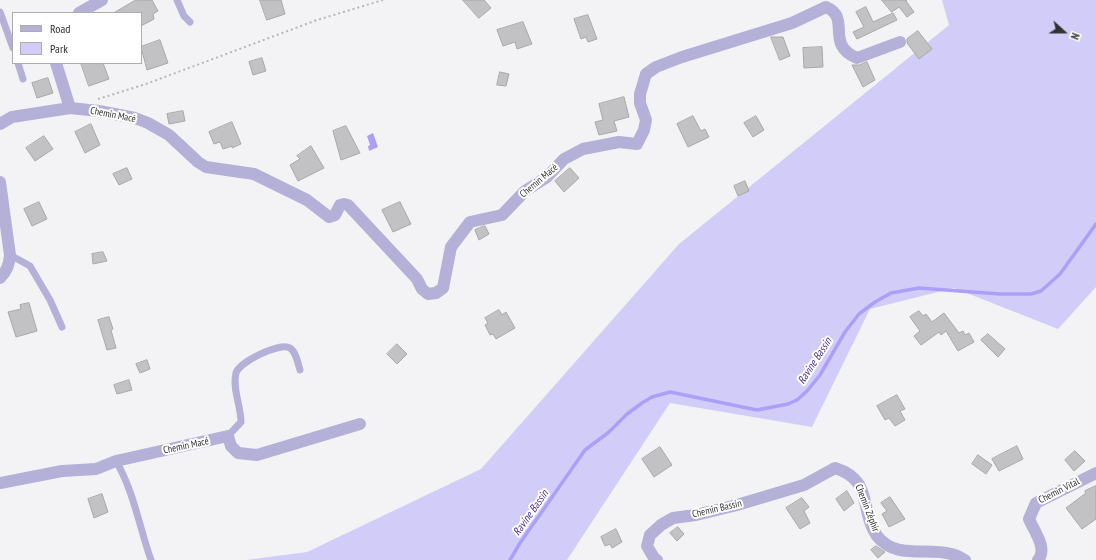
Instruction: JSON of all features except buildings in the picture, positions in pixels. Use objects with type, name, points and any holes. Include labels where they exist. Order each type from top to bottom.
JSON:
[{"type":"street","points":[[81,12],[102,0]]},
{"type":"street","name":"Chemin Macé","points":[[0,124],[12,117],[70,108],[99,111],[135,118],[148,123],[169,135],[198,162],[206,167],[254,174],[307,200],[329,217],[335,215],[340,206],[344,204],[348,205],[417,279],[422,289],[428,294],[436,293],[443,288],[451,247],[470,222],[502,214],[525,191],[547,177],[564,159],[583,148],[619,142],[637,144],[644,130],[646,120],[640,103],[640,94],[646,74],[656,67],[682,57],[792,23],[826,7],[833,10],[837,18],[842,49],[849,55],[857,58],[900,42]]},
{"type":"street","points":[[56,64],[70,108]]},
{"type":"street","points":[[0,182],[10,255],[9,264],[5,273],[0,278]]},
{"type":"street","points":[[228,436],[231,446],[238,454],[257,455],[360,424]]},
{"type":"street","name":"Chemin Macé","points":[[0,483],[62,471],[96,469],[116,461],[228,436]]},
{"type":"street","name":"Chemin Zéphir","points":[[815,478],[835,468],[853,476],[860,483],[869,516],[877,536],[895,550],[905,553],[951,554],[965,560]]},
{"type":"street","name":"Chemin Vital","points":[[1038,560],[1042,556],[1042,547],[1029,519],[1036,503],[1096,473]]},
{"type":"street","name":"Chemin Bassin","points":[[657,560],[654,558],[647,546],[650,535],[661,524],[673,518],[696,515],[737,505],[804,485],[815,478]]},
{"type":"lane","points":[[177,0],[184,16],[190,22]]},
{"type":"lane","points":[[0,12],[12,44]]},
{"type":"lane","points":[[18,64],[23,79]]},
{"type":"lane","points":[[10,255],[30,266],[50,300],[62,327]]},
{"type":"lane","points":[[228,436],[241,422],[241,411],[235,382],[236,372],[240,366],[269,350],[287,347],[292,349],[295,354],[300,370]]},
{"type":"lane","points":[[116,461],[125,477],[132,496],[151,560]]},
{"type":"path","points":[[95,101],[146,84],[317,20],[382,0]]},
{"type":"green space","points":[[942,0],[1096,0],[1096,287],[1058,329],[954,288],[870,309],[812,427],[670,403],[567,560],[246,560],[307,552],[481,469],[679,244],[949,25]]},
{"type":"shaded area","points":[[373,133],[378,147],[369,151],[368,146],[370,145],[367,136]]},
{"type":"waterway","name":"Ravine Bassin","points":[[510,560],[520,543],[585,450],[609,432],[627,414],[652,397],[670,392],[757,410],[788,404],[797,400],[807,391],[820,375],[845,332],[859,314],[875,302],[891,293],[919,288],[1000,294],[1031,294],[1041,291],[1060,274],[1096,224]]}]
